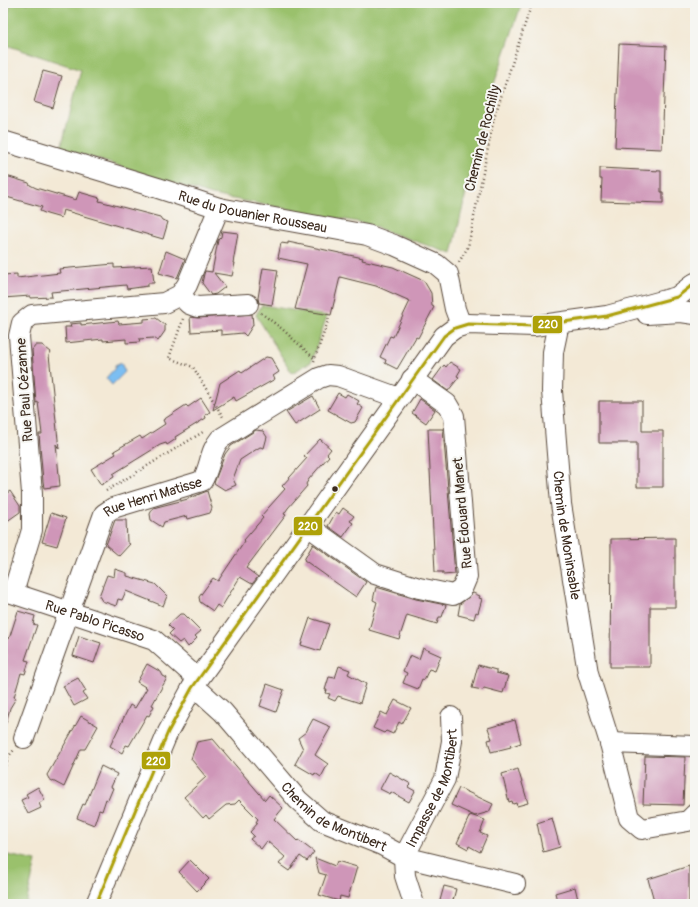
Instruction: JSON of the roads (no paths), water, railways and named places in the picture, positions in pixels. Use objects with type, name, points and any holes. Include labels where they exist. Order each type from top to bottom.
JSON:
[{"type":"street","name":"Rue du Douanier Rousseau","points":[[3,141],[219,208],[367,235],[394,245],[436,264],[448,274],[454,309],[468,325]]},
{"type":"street","points":[[219,208],[187,285],[184,299],[197,307],[248,304]]},
{"type":"street","points":[[607,316],[677,297],[695,283]]},
{"type":"street","name":"Rue Paul Cézanne","points":[[8,591],[32,530],[32,493],[19,336],[22,322],[32,315],[164,303],[184,299]]},
{"type":"street","points":[[96,904],[168,732],[195,684],[444,336],[468,325],[534,326],[607,316],[681,312],[695,314]]},
{"type":"street","name":"Chemin de Moninsable","points":[[554,324],[557,333],[553,352],[552,391],[561,504],[588,673],[610,743],[629,818],[642,829],[691,818]]},
{"type":"street","name":"Rue Henri Matisse","points":[[70,612],[101,519],[109,511],[202,481],[207,474],[214,446],[220,440],[319,378],[328,375],[338,376],[399,398]]},
{"type":"street","name":"Rue Édouard Manet","points":[[308,526],[375,574],[419,588],[453,595],[462,589],[467,577],[454,416],[447,404],[412,379]]},
{"type":"street","name":"Rue Pablo Picasso","points":[[8,591],[154,640],[195,684]]},
{"type":"street","points":[[24,738],[70,612]]},
{"type":"street","name":"Chemin de Montibert","points":[[195,684],[202,694],[223,712],[247,743],[310,812],[322,821],[382,845],[404,857],[515,884]]},
{"type":"street","name":"Impasse de Montibert","points":[[404,857],[445,779],[452,741],[451,717]]},
{"type":"street","points":[[610,743],[695,746]]},
{"type":"street","points":[[404,857],[405,876],[414,904]]},
{"type":"water","points":[[121,363],[125,372],[112,385],[106,378],[115,366]]}]
